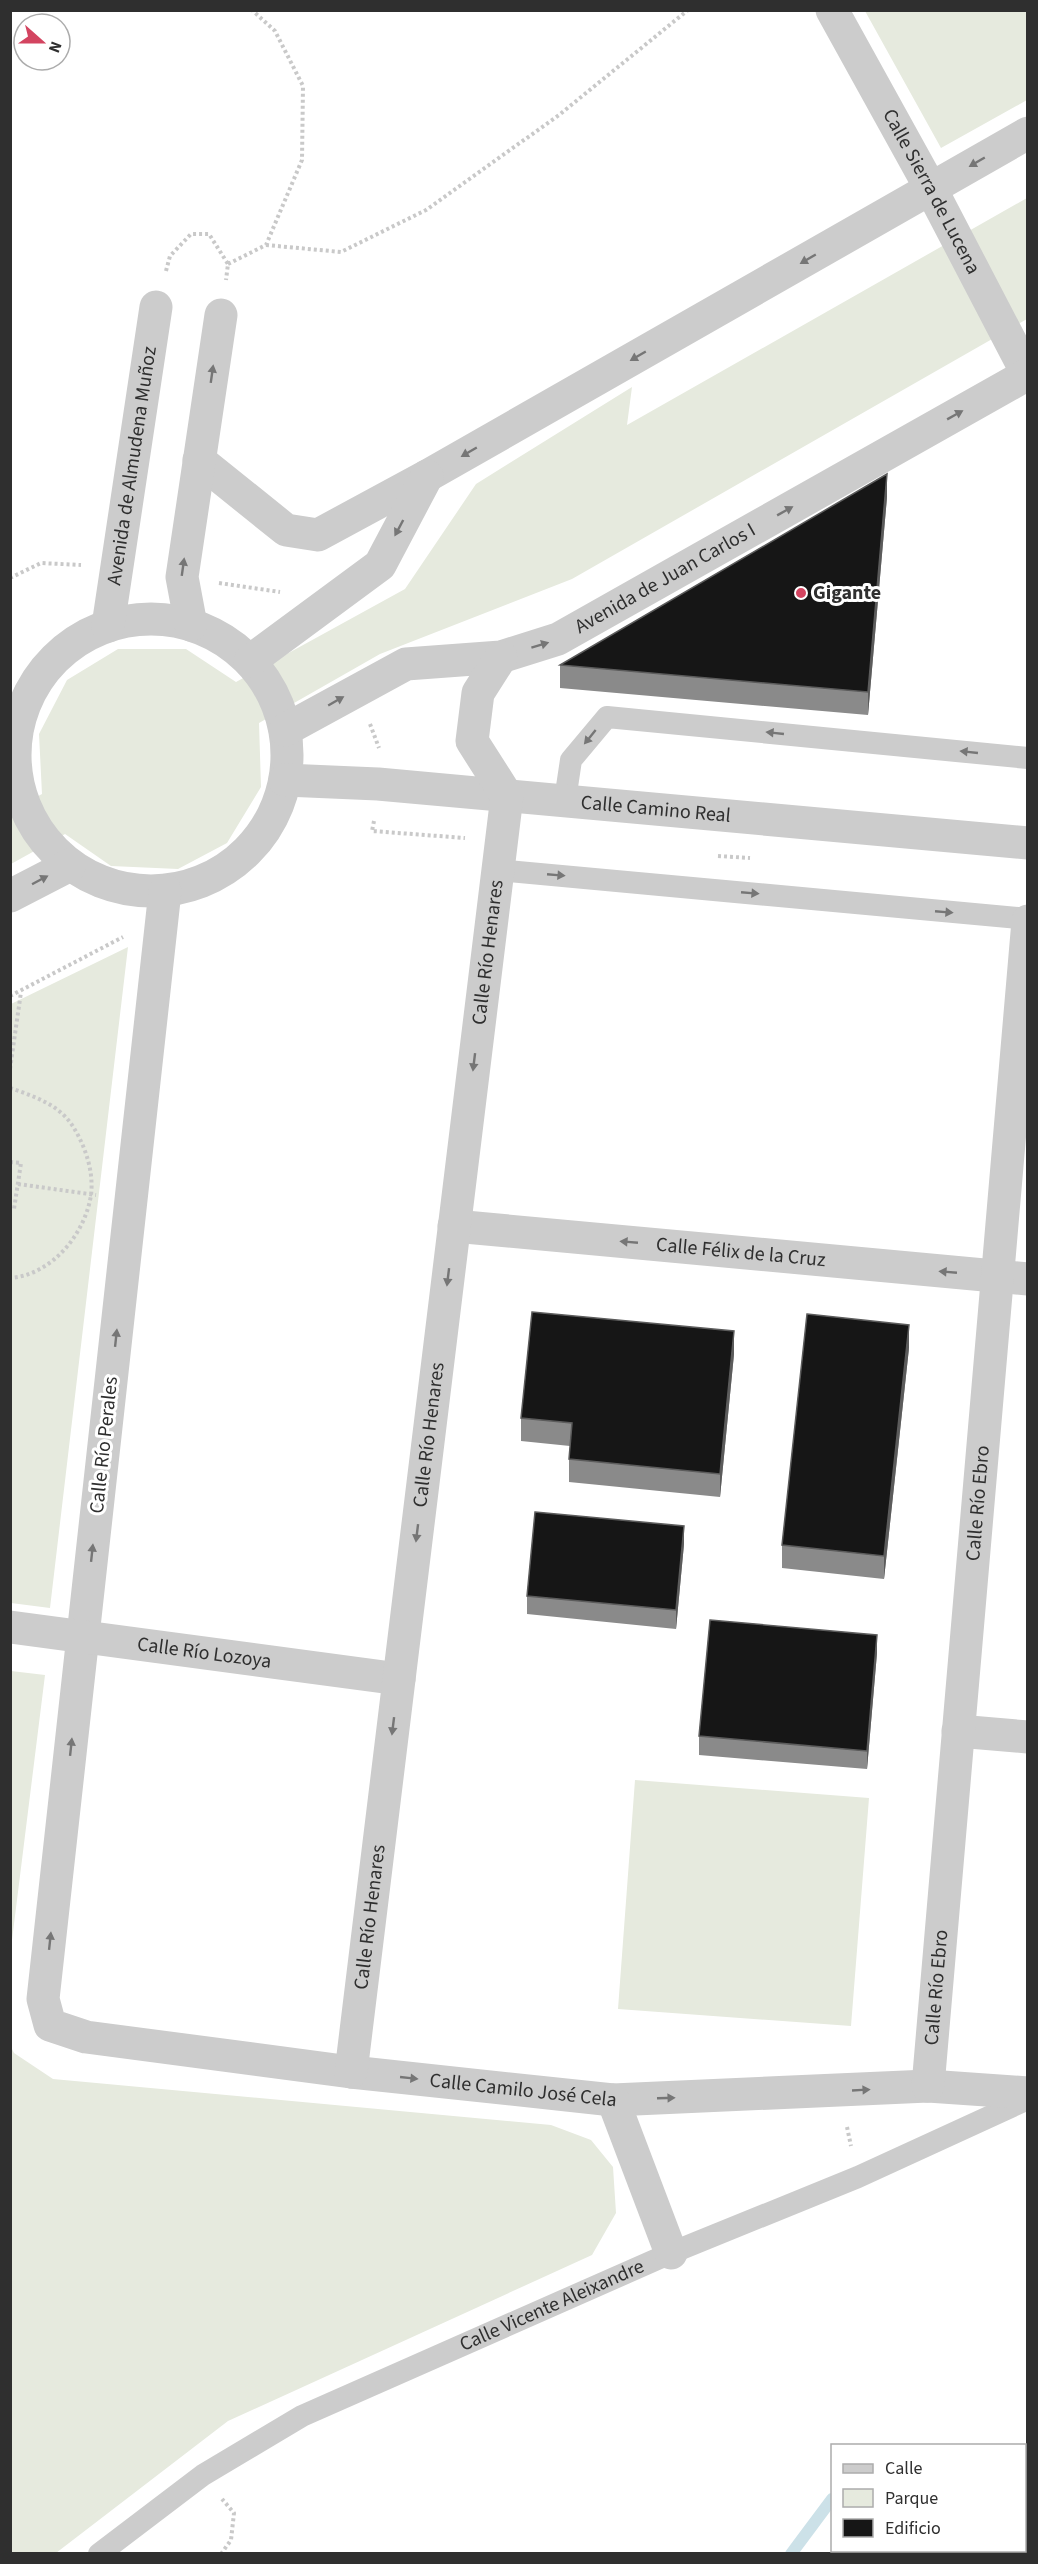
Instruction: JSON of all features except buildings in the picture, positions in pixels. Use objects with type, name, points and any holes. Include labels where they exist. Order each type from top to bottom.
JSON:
[{"type":"street","name":"Calle Sierra de Lucena","points":[[832,10],[931,189],[1027,375]]},
{"type":"street","points":[[199,460],[286,530],[318,535],[427,476],[1028,133]]},
{"type":"street","name":"Avenida de Almudena Muñoz","points":[[108,626],[156,307]]},
{"type":"street","points":[[191,624],[182,577],[220,315]]},
{"type":"street","name":"Avenida de Juan Carlos I","points":[[285,730],[406,664],[501,657],[558,639],[1027,375]]},
{"type":"street","points":[[250,661],[380,565],[427,476]]},
{"type":"street","points":[[164,619],[191,624],[212,633],[250,661],[272,693],[285,730],[288,755],[285,780],[270,821],[243,856],[207,880],[165,891],[132,891],[99,882],[70,865],[37,830],[14,788],[13,739],[26,702],[45,669],[74,643],[108,626],[136,620],[164,619]]},
{"type":"street","points":[[501,657],[478,693],[472,741],[507,796]]},
{"type":"street","name":"Calle Camino Real","points":[[285,780],[378,784],[1028,843]]},
{"type":"street","name":"Calle Río Henares","points":[[351,2072],[507,796]]},
{"type":"street","points":[[10,896],[70,865]]},
{"type":"street","name":"Calle Río Perales","points":[[43,1999],[165,891]]},
{"type":"street","name":"Calle Río Ebro","points":[[928,2086],[958,1731],[1012,1278],[1028,920]]},
{"type":"street","name":"Calle Félix de la Cruz","points":[[454,1226],[1012,1278]]},
{"type":"street","name":"Calle Río Lozoya","points":[[10,1627],[399,1679]]},
{"type":"street","points":[[958,1731],[1028,1737]]},
{"type":"street","name":"Calle Camilo José Cela","points":[[43,1999],[50,2025],[86,2037],[351,2072],[613,2100],[928,2086],[1028,2093]]},
{"type":"street","points":[[613,2100],[671,2253]]},
{"type":"lane","points":[[565,800],[571,760],[607,717],[1028,758]]},
{"type":"lane","points":[[498,870],[1028,920]]},
{"type":"lane","name":"Calle Vicente Aleixandre","points":[[99,2553],[203,2475],[302,2416],[671,2253],[858,2177],[1028,2099]]},
{"type":"path","points":[[228,264],[266,245],[341,252],[426,210],[559,116],[688,10]]},
{"type":"path","points":[[253,11],[275,32],[303,86],[302,160],[266,245]]},
{"type":"path","points":[[156,307],[170,256],[191,234],[209,234],[228,264],[220,315]]},
{"type":"path","points":[[10,996],[125,935],[138,949],[159,953]]},
{"type":"path","points":[[10,1069],[21,991]]},
{"type":"path","points":[[10,1088],[44,1099],[71,1124],[89,1157],[91,1194],[79,1231],[55,1260],[20,1277],[10,1278]]},
{"type":"path","points":[[10,1161],[21,1163],[14,1209],[10,1208]]},
{"type":"path","points":[[839,2091],[858,2177]]},
{"type":"path","points":[[203,2475],[234,2513],[231,2540],[221,2553]]},
{"type":"green space","points":[[865,11],[1027,11],[1027,100],[941,148]]},
{"type":"green space","points":[[1027,198],[1027,319],[572,579],[380,654],[259,723],[261,787],[227,843],[178,869],[111,866],[65,834],[11,864],[10,811],[42,794],[39,734],[67,680],[118,649],[186,649],[236,682],[405,589],[476,484],[632,387],[627,425]]},
{"type":"green space","points":[[128,947],[50,1608],[11,1603],[11,1004]]},
{"type":"green space","points":[[10,1671],[45,1675],[11,1948]]},
{"type":"green space","points":[[635,1780],[869,1798],[851,2026],[618,2009]]},
{"type":"green space","points":[[10,2045],[14,2053],[53,2079],[551,2125],[591,2140],[613,2167],[616,2213],[592,2255],[228,2421],[56,2553],[11,2553]]},
{"type":"waterway","points":[[791,2554],[831,2500]]},
{"type":"place","name":"Gigante","points":[[801,593]]}]
